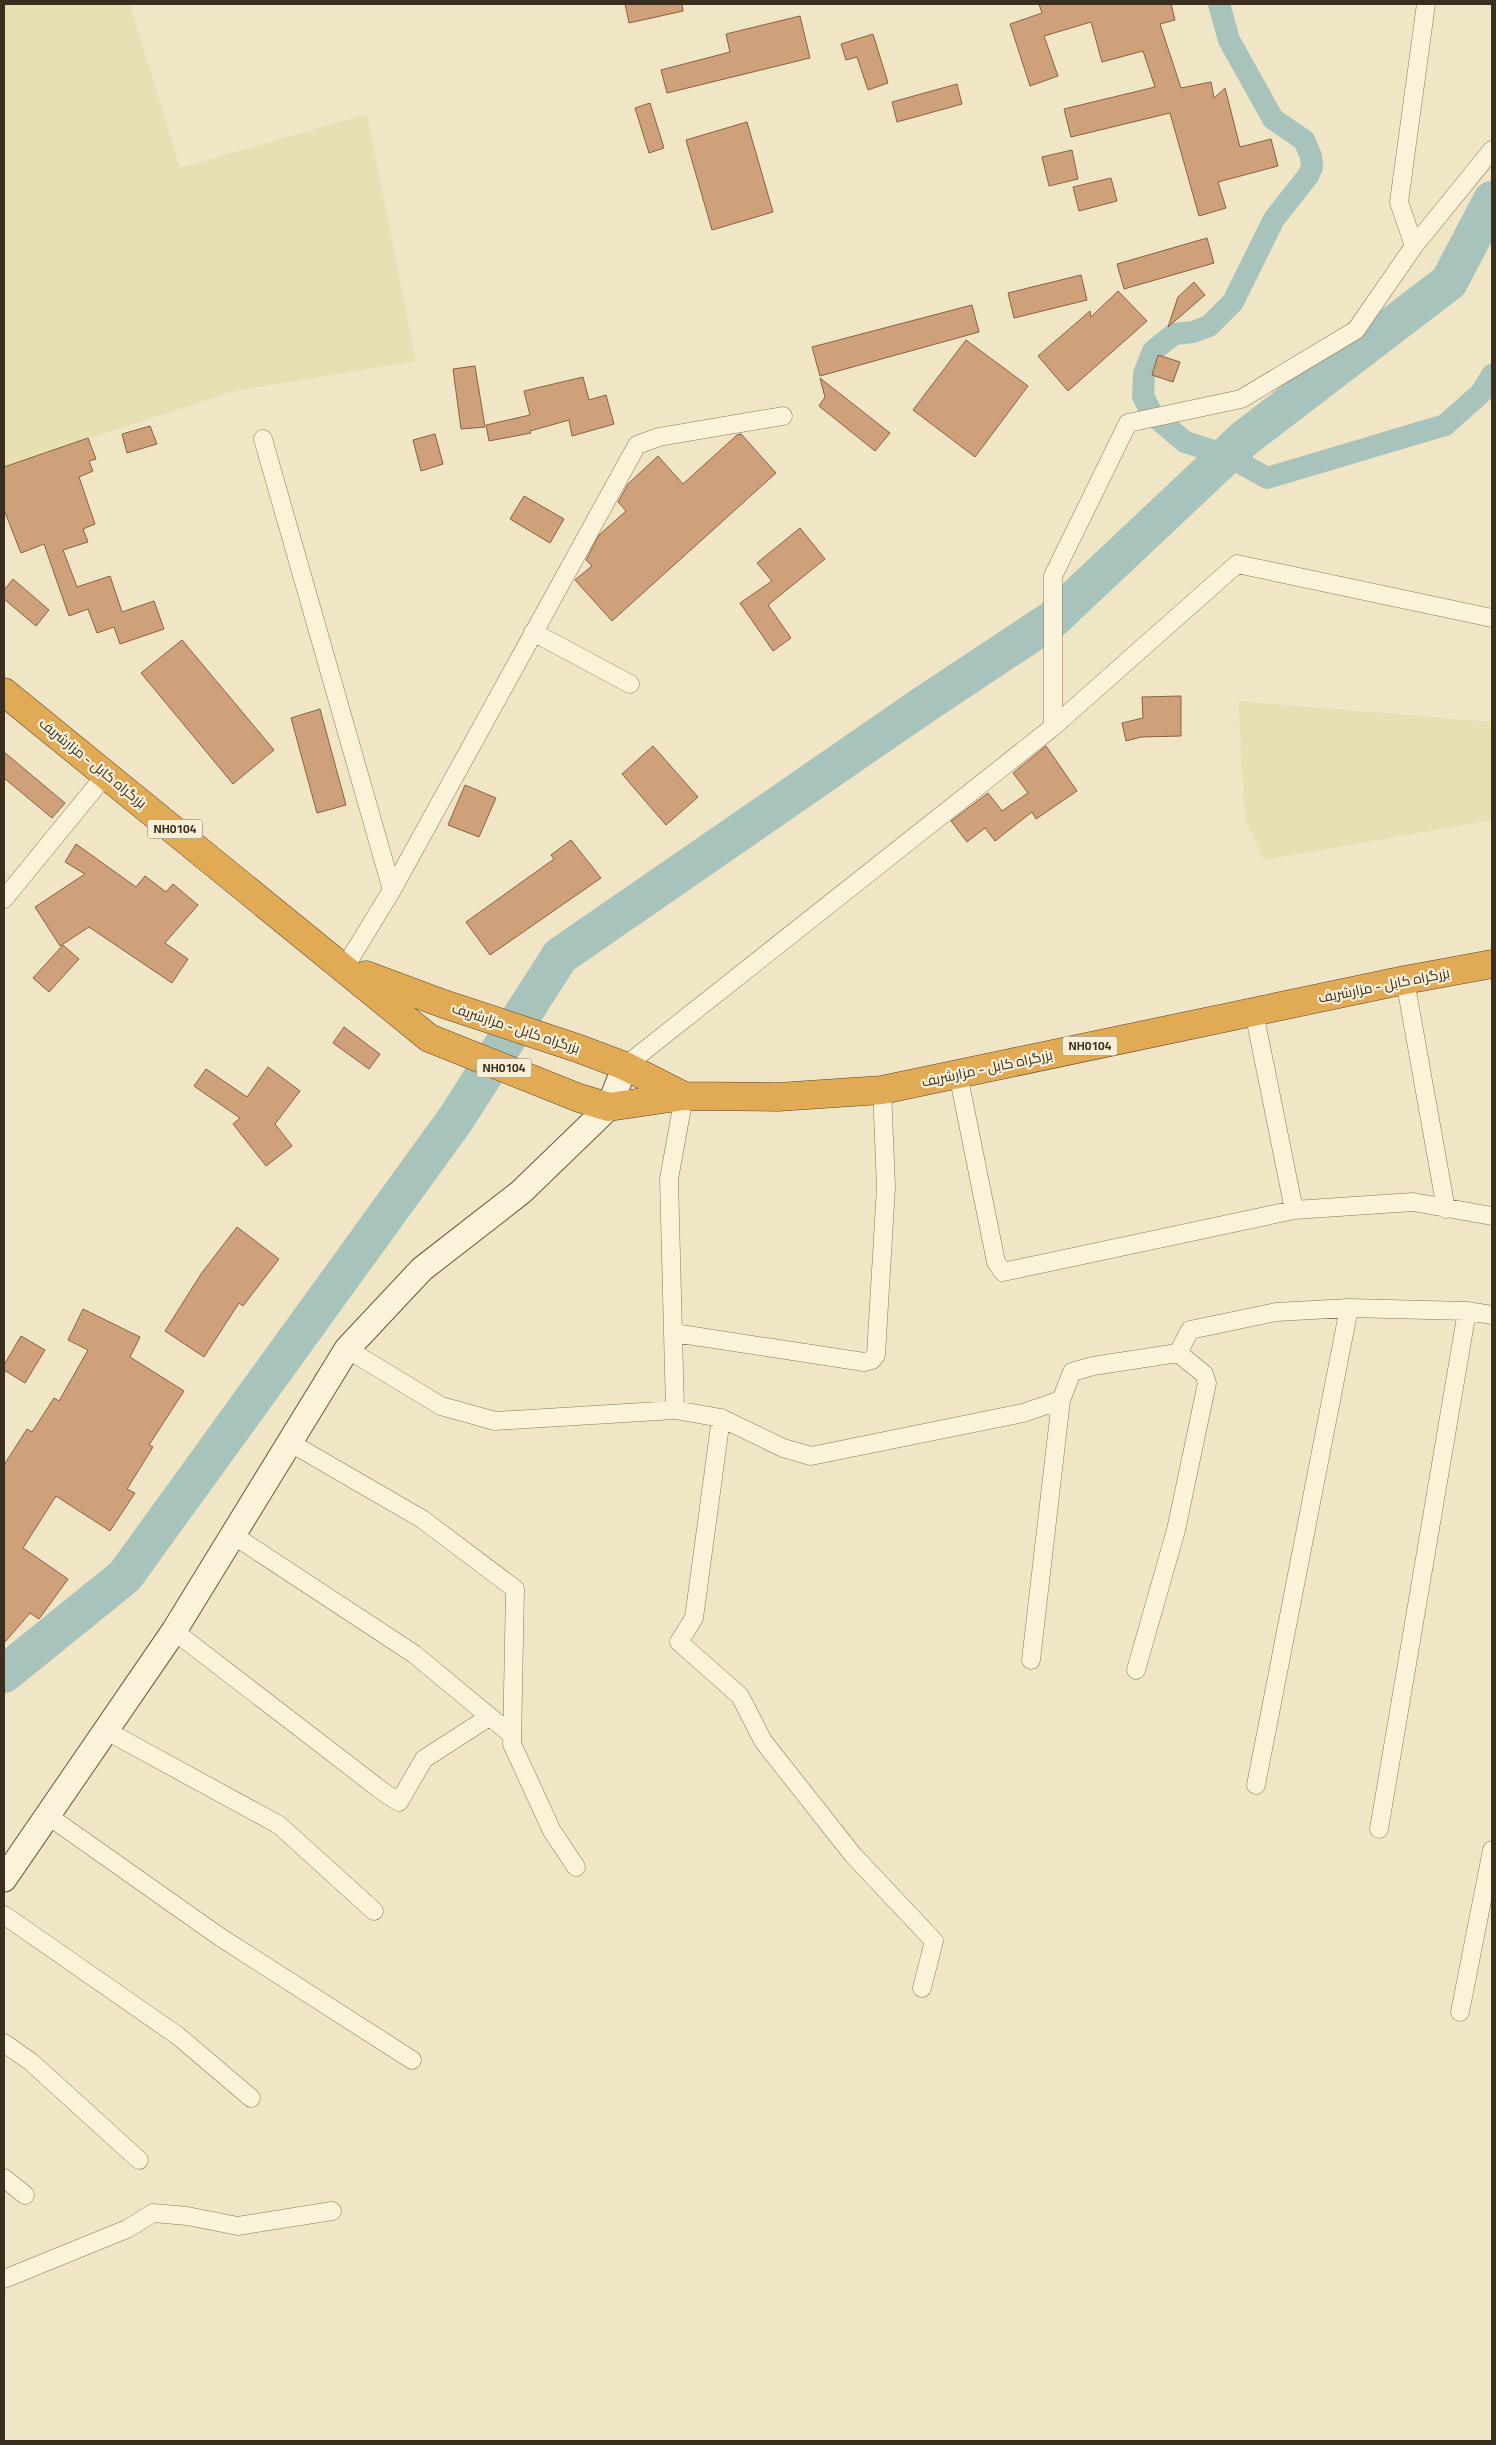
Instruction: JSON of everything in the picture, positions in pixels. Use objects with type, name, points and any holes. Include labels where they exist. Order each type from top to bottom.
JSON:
[{"type":"highway","name":"بزرگراه کابل - مزارشریف","points":[[4,692],[107,773],[429,1038],[579,1098],[609,1107],[684,1096],[778,1097],[882,1090],[1405,980],[1492,964]]},
{"type":"highway","name":"بزرگراه کابل - مزارشریف","points":[[346,968],[625,1066],[684,1096]]},
{"type":"street","points":[[1414,246],[1399,202],[1426,4]]},
{"type":"street","points":[[1052,727],[1054,576],[1128,423],[1241,399],[1356,330],[1414,246],[1492,150]]},
{"type":"street","points":[[346,968],[392,890],[637,445],[659,437],[783,416]]},
{"type":"street","points":[[263,439],[392,890]]},
{"type":"street","points":[[4,1880],[174,1631],[288,1442],[347,1349],[422,1269],[521,1192],[609,1107],[625,1066],[1052,727],[1237,564],[1492,618]]},
{"type":"street","points":[[534,632],[630,684]]},
{"type":"street","points":[[4,899],[107,773]]},
{"type":"street","points":[[1405,980],[1446,1210]]},
{"type":"street","points":[[1254,1012],[1294,1210]]},
{"type":"street","points":[[958,1074],[996,1262],[1003,1272],[1294,1210],[1413,1202],[1446,1210],[1492,1216]]},
{"type":"street","points":[[674,1333],[864,1362],[872,1360],[876,1355],[886,1188],[882,1090]]},
{"type":"street","points":[[675,1410],[669,1179],[684,1096]]},
{"type":"street","points":[[1256,1785],[1348,1308]]},
{"type":"street","points":[[1178,1353],[1190,1330],[1276,1312],[1348,1308],[1467,1311],[1492,1315]]},
{"type":"street","points":[[1379,1829],[1467,1311]]},
{"type":"street","points":[[347,1349],[441,1406],[495,1421],[675,1410],[721,1418],[783,1448],[811,1456],[1023,1413],[1062,1400]]},
{"type":"street","points":[[1031,1660],[1062,1400],[1072,1372],[1093,1366],[1178,1353],[1204,1374],[1207,1383],[1176,1530],[1136,1670]]},
{"type":"street","points":[[721,1418],[694,1618],[679,1642],[740,1696],[763,1741],[854,1855],[934,1941],[922,1988]]},
{"type":"street","points":[[288,1442],[422,1519],[515,1589],[512,1744],[552,1831],[576,1867]]},
{"type":"street","points":[[233,1535],[414,1654],[512,1736]]},
{"type":"street","points":[[174,1631],[399,1802],[424,1759],[489,1716]]},
{"type":"street","points":[[105,1730],[280,1825],[374,1911]]},
{"type":"street","points":[[47,1815],[220,1937],[412,2060]]},
{"type":"street","points":[[1460,2012],[1492,1850]]},
{"type":"street","points":[[4,1914],[178,2036],[251,2098]]},
{"type":"street","points":[[4,2043],[31,2062],[138,2160]]},
{"type":"street","points":[[4,2178],[25,2195]]},
{"type":"street","points":[[4,2279],[127,2229],[153,2213],[187,2216],[238,2226],[332,2211]]},
{"type":"shaded area","points":[[4,4],[130,4],[180,168],[367,114],[416,361],[235,391],[4,466]]},
{"type":"shaded area","points":[[1238,701],[1492,722],[1492,820],[1264,860],[1245,818]]},
{"type":"building","points":[[625,4],[682,4],[683,11],[629,23]]},
{"type":"building","points":[[1039,4],[1171,4],[1175,20],[1160,24],[1181,88],[1211,82],[1214,98],[1225,88],[1240,147],[1271,139],[1278,166],[1218,182],[1226,208],[1199,216],[1170,113],[1071,137],[1064,109],[1155,87],[1143,51],[1102,62],[1091,22],[1044,36],[1058,76],[1030,86],[1010,24],[1042,13]]},
{"type":"building","points":[[800,16],[810,58],[667,93],[661,70],[730,52],[726,34]]},
{"type":"building","points":[[873,34],[888,83],[868,90],[857,57],[846,60],[841,44]]},
{"type":"building","points":[[957,84],[962,104],[897,122],[892,102]]},
{"type":"building","points":[[650,103],[664,148],[649,153],[635,108]]},
{"type":"building","points":[[747,122],[773,212],[712,230],[686,140]]},
{"type":"building","points":[[1072,150],[1078,179],[1049,186],[1042,157]]},
{"type":"building","points":[[1111,178],[1117,201],[1079,211],[1073,187]]},
{"type":"building","points":[[1207,238],[1214,263],[1124,289],[1117,264]]},
{"type":"building","points":[[1081,275],[1087,300],[1014,318],[1008,293]]},
{"type":"building","points":[[1194,282],[1205,295],[1168,327],[1178,297]]},
{"type":"building","points":[[1118,291],[1147,321],[1068,391],[1038,356],[1090,311],[1091,317]]},
{"type":"building","points":[[972,305],[979,332],[820,376],[812,347]]},
{"type":"building","points":[[966,340],[1028,386],[975,457],[913,410]]},
{"type":"building","points":[[1158,355],[1180,362],[1173,382],[1152,375]]},
{"type":"building","points":[[475,366],[485,427],[461,429],[453,369]]},
{"type":"building","points":[[583,377],[589,400],[606,395],[614,424],[572,436],[569,420],[530,431],[531,433],[489,441],[486,425],[530,415],[524,391]]},
{"type":"building","points":[[820,378],[890,433],[875,451],[819,406],[825,397]]},
{"type":"building","points":[[150,426],[157,444],[127,453],[122,434]]},
{"type":"building","points":[[435,434],[443,464],[421,471],[413,440]]},
{"type":"building","points":[[741,434],[776,473],[612,621],[575,580],[592,566],[586,560],[599,535],[626,511],[618,502],[628,484],[658,456],[683,484],[737,435]]},
{"type":"building","points":[[88,438],[96,459],[89,461],[93,471],[79,477],[95,524],[83,529],[88,542],[63,550],[77,587],[110,576],[122,612],[154,601],[164,629],[120,644],[114,627],[97,633],[88,609],[69,616],[44,544],[21,553],[4,510],[4,467]]},
{"type":"building","points":[[524,496],[564,519],[550,543],[510,519]]},
{"type":"building","points":[[800,528],[825,559],[768,605],[791,638],[773,651],[740,603],[772,581],[757,563]]},
{"type":"building","points":[[13,579],[49,610],[36,626],[4,599],[4,590]]},
{"type":"building","points":[[182,640],[274,750],[233,784],[141,673]]},
{"type":"building","points":[[1181,696],[1181,736],[1141,737],[1126,741],[1122,723],[1143,718],[1142,697]]},
{"type":"building","points":[[320,709],[346,805],[317,813],[291,718]]},
{"type":"building","points":[[653,746],[698,797],[666,825],[622,774]]},
{"type":"building","points":[[1046,746],[1077,791],[1036,819],[1032,812],[995,841],[985,828],[967,842],[951,821],[988,793],[1002,811],[1028,793],[1013,773]]},
{"type":"building","points":[[4,752],[65,803],[52,818],[4,778]]},
{"type":"building","points":[[465,785],[496,798],[479,837],[448,825]]},
{"type":"building","points":[[571,840],[601,878],[490,955],[466,922],[554,859],[551,855]]},
{"type":"building","points":[[76,844],[136,887],[145,876],[166,892],[173,884],[198,905],[165,943],[188,959],[172,983],[89,927],[60,946],[35,907],[85,874],[65,862]]},
{"type":"building","points":[[63,945],[79,959],[49,992],[33,978]]},
{"type":"building","points":[[344,1027],[380,1054],[369,1069],[333,1043]]},
{"type":"building","points":[[268,1067],[300,1091],[275,1124],[292,1146],[266,1166],[233,1124],[240,1118],[194,1086],[206,1069],[247,1097]]},
{"type":"building","points":[[237,1227],[279,1259],[243,1306],[239,1303],[204,1357],[165,1331],[201,1274]]},
{"type":"building","points":[[83,1309],[140,1337],[130,1357],[184,1391],[149,1445],[153,1447],[127,1489],[135,1493],[110,1531],[56,1496],[23,1548],[68,1579],[39,1619],[30,1613],[4,1643],[4,1465],[27,1429],[32,1432],[54,1398],[59,1401],[88,1350],[68,1340]]},
{"type":"building","points":[[21,1336],[45,1350],[25,1383],[4,1370],[4,1365]]},
{"type":"waterway","points":[[1219,4],[1229,40],[1273,119],[1304,140],[1311,156],[1312,167],[1308,176],[1274,219],[1233,302],[1209,326],[1193,332],[1174,334],[1153,351],[1144,374],[1143,396],[1152,414],[1185,442],[1226,455],[1267,478],[1445,425],[1481,393],[1492,375]]},
{"type":"waterway","points":[[4,1674],[125,1576],[455,1120],[560,956],[922,706],[1053,619],[1245,438],[1449,282],[1492,200]]}]
